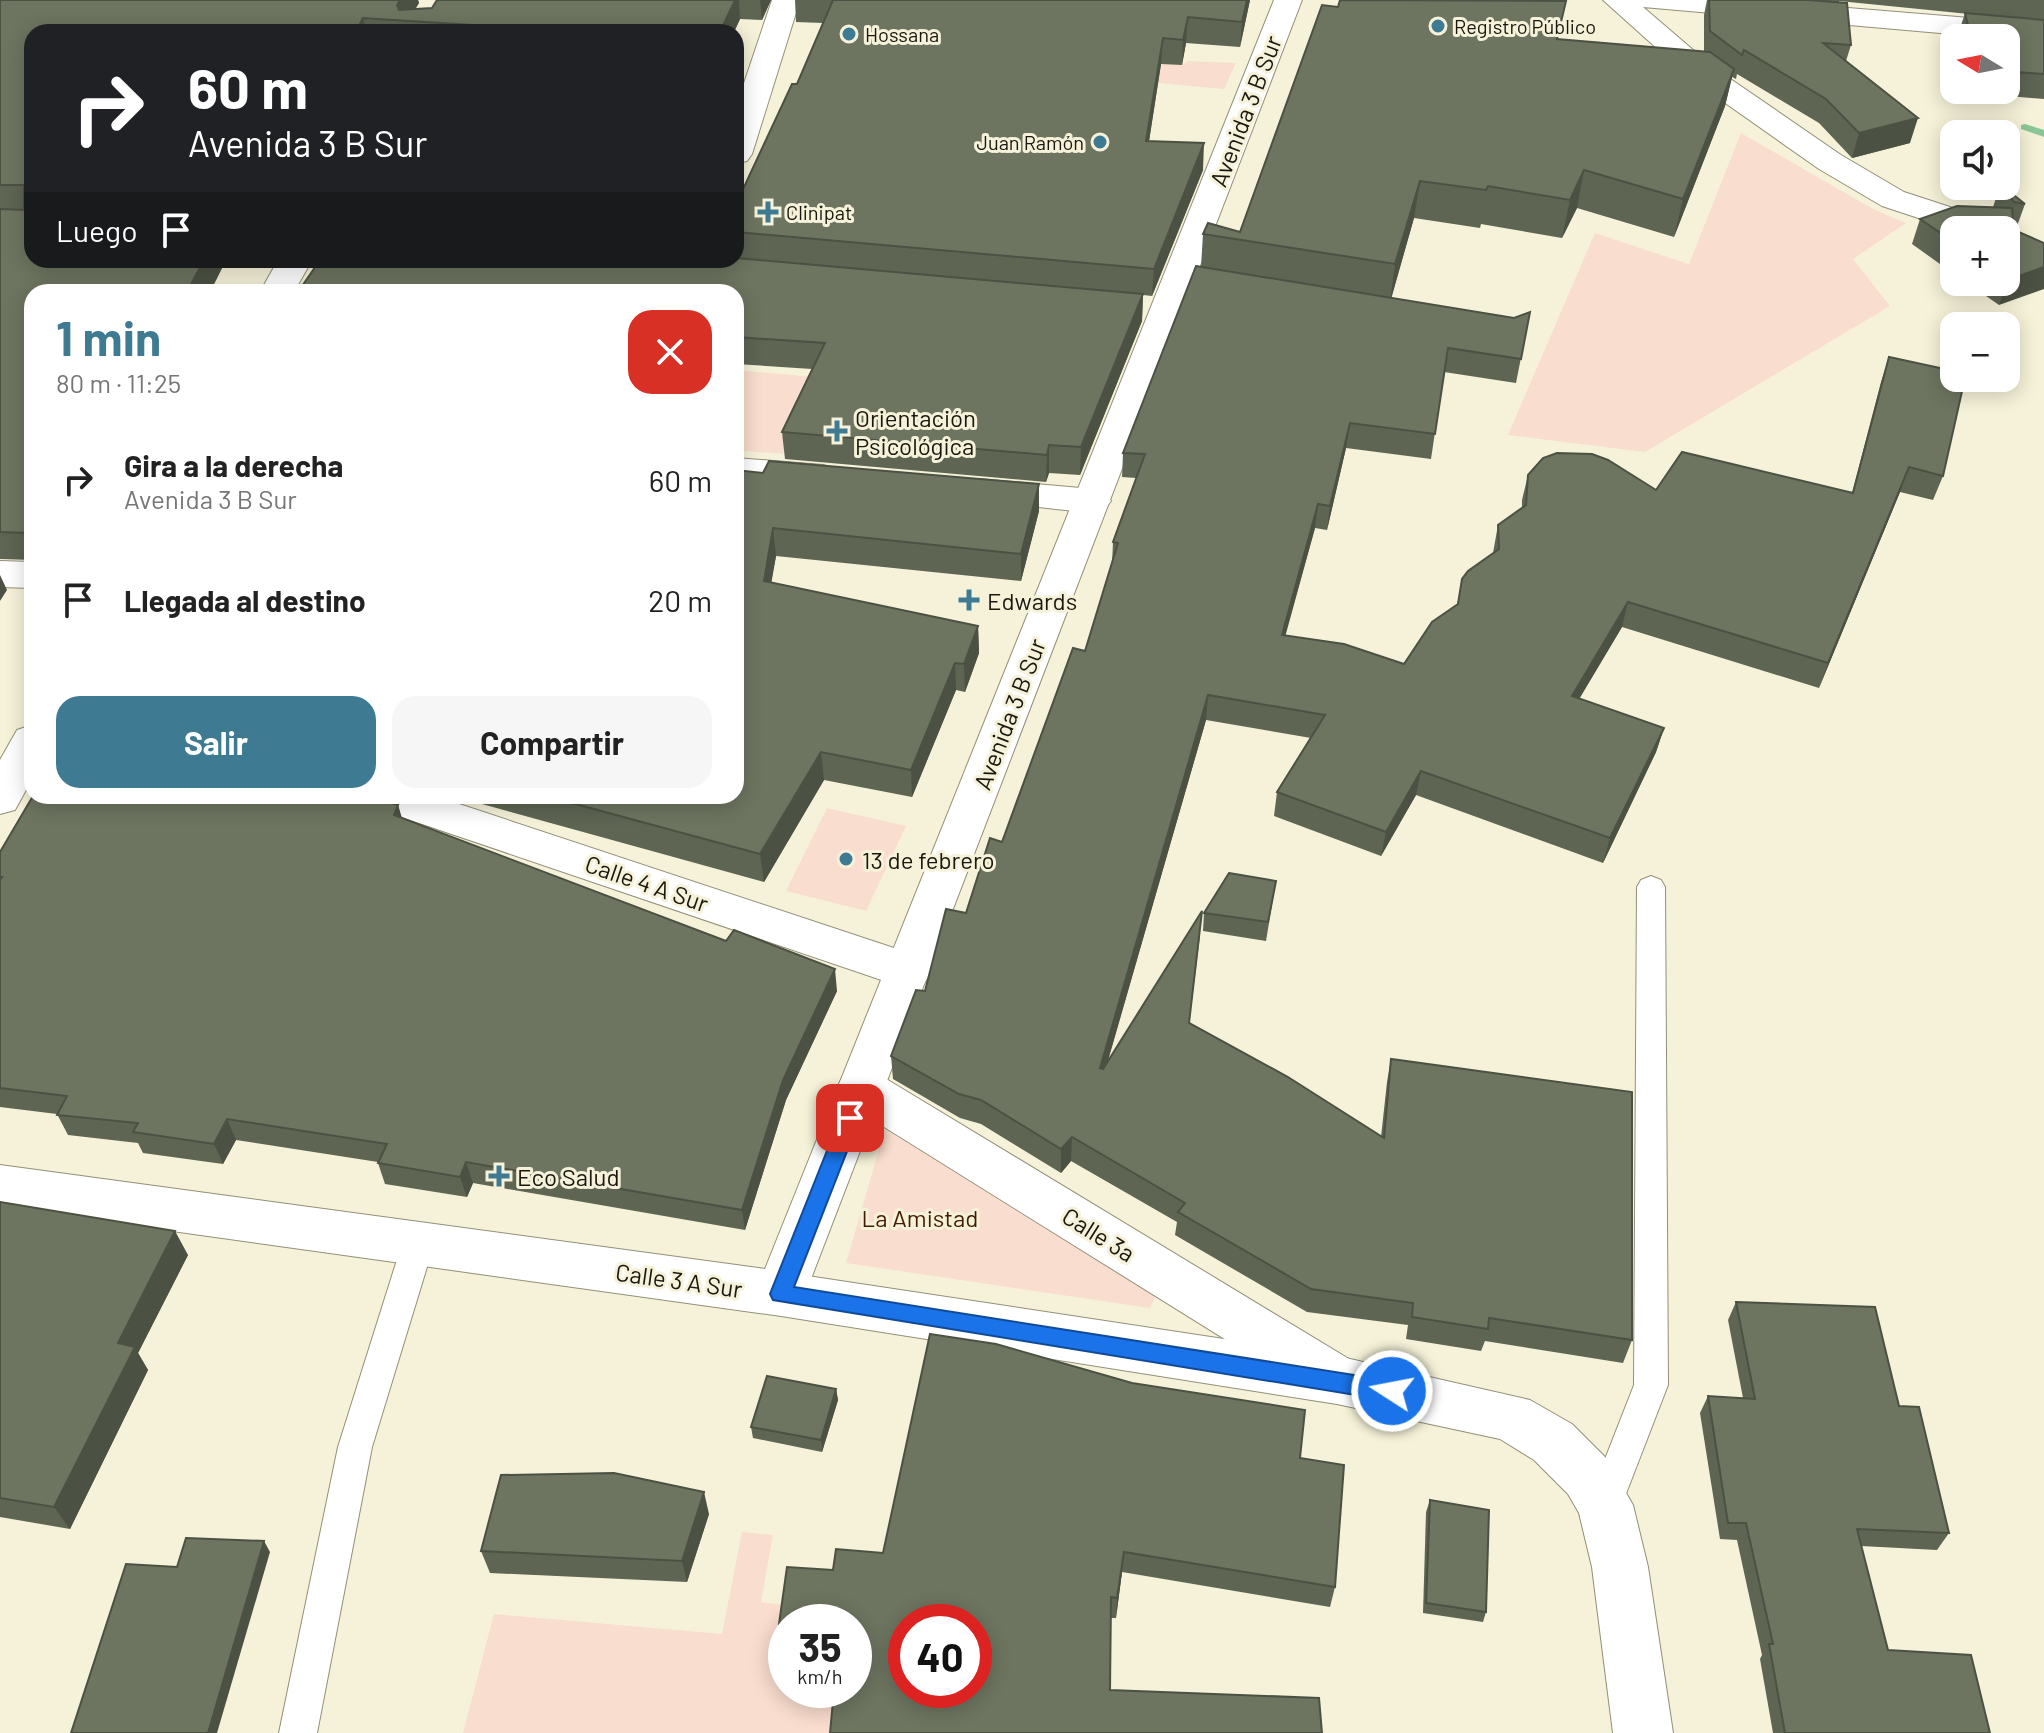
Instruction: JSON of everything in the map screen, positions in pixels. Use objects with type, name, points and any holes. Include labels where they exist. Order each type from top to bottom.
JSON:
[{"type":"street","points":[[744,129],[786,0]]},
{"type":"street","name":"Avenida 3 B Sur","points":[[781,1294],[1092,501],[1169,294],[1288,0]]},
{"type":"street","points":[[1617,0],[1702,73],[1830,162],[1893,199],[1945,216]]},
{"type":"street","points":[[1648,0],[2044,33]]},
{"type":"street","points":[[744,471],[860,481]]},
{"type":"street","points":[[937,488],[1092,501]]},
{"type":"street","points":[[0,574],[24,575]]},
{"type":"street","points":[[0,799],[24,755]]},
{"type":"street","name":"Calle 4 A Sur","points":[[411,804],[908,971]]},
{"type":"street","name":"Calle 3a","points":[[861,1088],[1337,1380]]},
{"type":"street","name":"Calle 3 A Sur","points":[[0,1186],[781,1294],[1337,1380],[1511,1417],[1553,1442],[1587,1476],[1605,1505]]},
{"type":"street","points":[[1605,1505],[1620,1567],[1643,1733]]},
{"type":"lane","points":[[1605,1505],[1651,1385],[1651,887]]},
{"type":"lane","points":[[298,1733],[355,1447],[418,1244]]},
{"type":"green space","points":[[1079,58],[1182,65],[1188,61],[1236,63],[1224,89],[1124,80]]},
{"type":"green space","points":[[1741,133],[1873,209],[1906,223],[1853,259],[1890,306],[1645,452],[1508,435],[1595,233],[1689,264]]},
{"type":"green space","points":[[744,371],[813,377],[783,454],[744,451]]},
{"type":"green space","name":"13 de febrero","points":[[827,808],[906,826],[866,911],[786,891]]},
{"type":"green space","name":"La Amistad","points":[[885,1129],[1157,1293],[1150,1308],[846,1263]]},
{"type":"green space","points":[[742,1532],[773,1535],[761,1602],[776,1604],[768,1604],[768,1708],[838,1708],[835,1733],[463,1733],[494,1614],[722,1634]]},
{"type":"building","points":[[0,0],[400,0],[397,5],[399,10],[432,8],[437,0],[735,0],[724,24],[456,24],[363,18],[360,24],[24,24],[24,185],[0,185]]},
{"type":"building","points":[[833,0],[1247,0],[1242,22],[1188,17],[1183,40],[1163,38],[1146,141],[1204,143],[1154,269],[744,233],[744,187],[792,84],[797,84]]},
{"type":"building","points":[[1340,0],[1566,1],[1557,39],[1710,52],[1734,69],[1683,199],[1584,170],[1570,200],[1488,186],[1486,190],[1420,181],[1395,264],[1203,234],[1208,223],[1240,232],[1322,5],[1338,7]]},
{"type":"building","points":[[1709,0],[1847,3],[1851,45],[1823,43],[1918,118],[1859,133],[1826,99],[1744,50],[1742,55],[1710,31]]},
{"type":"building","points":[[1965,13],[2044,20],[2044,74],[2020,72],[2020,24],[1968,24]]},
{"type":"building","points":[[1957,206],[2012,208],[2013,216],[1940,216],[1940,233],[1920,219]]},
{"type":"building","points":[[0,209],[24,210],[24,268],[200,268],[191,284],[24,284],[24,533],[0,532]]},
{"type":"building","points":[[2020,233],[2044,243],[2044,267],[2020,276]]},
{"type":"building","points":[[744,259],[1143,294],[1081,447],[1049,445],[1047,455],[782,432],[825,343],[744,338],[744,284],[304,284],[314,268],[744,268]]},
{"type":"building","points":[[1196,266],[1514,318],[1530,312],[1521,359],[1448,348],[1435,434],[1350,423],[1330,506],[1318,504],[1282,635],[1344,644],[1404,664],[1432,622],[1458,604],[1462,579],[1468,571],[1499,549],[1498,525],[1526,505],[1528,475],[1543,458],[1557,453],[1592,454],[1608,460],[1656,490],[1682,452],[1853,493],[1889,357],[1940,368],[1940,392],[1962,392],[1943,476],[1909,467],[1828,663],[1628,602],[1572,696],[1664,728],[1610,838],[1421,771],[1386,832],[1277,792],[1325,715],[1208,695],[1100,1068],[1103,1069],[1202,911],[1189,1023],[1288,1077],[1384,1138],[1391,1059],[1632,1092],[1632,1340],[1489,1318],[1488,1329],[1412,1317],[1413,1303],[1311,1289],[1178,1212],[1185,1203],[1072,1137],[1061,1149],[981,1100],[959,1094],[891,1056],[916,990],[925,991],[946,909],[966,913],[990,838],[1002,842],[1073,648],[1085,651],[1118,543],[1113,542],[1145,454],[1123,453]]},
{"type":"building","points":[[769,461],[1039,484],[1021,554],[773,528],[764,581],[978,626],[964,664],[955,663],[911,770],[821,752],[760,854],[576,804],[744,804],[744,471],[763,473]]},
{"type":"building","points":[[28,804],[395,804],[398,805],[394,815],[726,941],[734,930],[835,969],[783,1080],[742,1210],[466,1162],[460,1177],[378,1163],[387,1144],[227,1119],[214,1144],[133,1132],[138,1123],[57,1115],[67,1096],[0,1088],[0,852]]},
{"type":"building","points":[[1229,873],[1276,881],[1268,922],[1204,913]]},
{"type":"building","points":[[0,1202],[175,1231],[118,1343],[135,1347],[54,1507],[0,1498]]},
{"type":"building","points":[[1736,1302],[1875,1307],[1899,1406],[1919,1407],[1949,1533],[1857,1529],[1888,1650],[1971,1655],[1990,1733],[1785,1733],[1769,1644],[1773,1644],[1746,1523],[1728,1523],[1708,1396],[1755,1399]]},
{"type":"building","points":[[930,1334],[996,1344],[1132,1383],[1305,1410],[1300,1458],[1344,1465],[1335,1587],[1124,1552],[1117,1598],[1111,1597],[1110,1690],[1319,1698],[1322,1733],[830,1733],[832,1708],[872,1708],[872,1604],[782,1604],[787,1567],[833,1570],[836,1549],[883,1553]]},
{"type":"building","points":[[767,1376],[836,1389],[821,1440],[751,1427]]},
{"type":"building","points":[[614,1473],[704,1492],[682,1561],[481,1551],[501,1475]]},
{"type":"building","points":[[1430,1500],[1489,1510],[1486,1612],[1426,1603]]},
{"type":"building","points":[[186,1538],[264,1541],[208,1733],[71,1733],[126,1564],[177,1567]]},
{"type":"waterway","points":[[2025,127],[2044,134]]},
{"type":"place","name":"Registro Público","points":[[1438,26]]},
{"type":"place","name":"Hossana","points":[[849,34]]},
{"type":"place","name":"Juan Ramón","points":[[1100,142]]},
{"type":"place","name":"Clinipat","points":[[768,212]]},
{"type":"place","name":"Orientación Psicológica","points":[[837,431]]},
{"type":"place","name":"Edwards","points":[[969,600]]},
{"type":"place","name":"13 de febrero","points":[[846,859]]},
{"type":"place","name":"Eco Salud","points":[[499,1176]]},
{"type":"route","points":[[850,1118],[781,1294],[1392,1391]]}]
